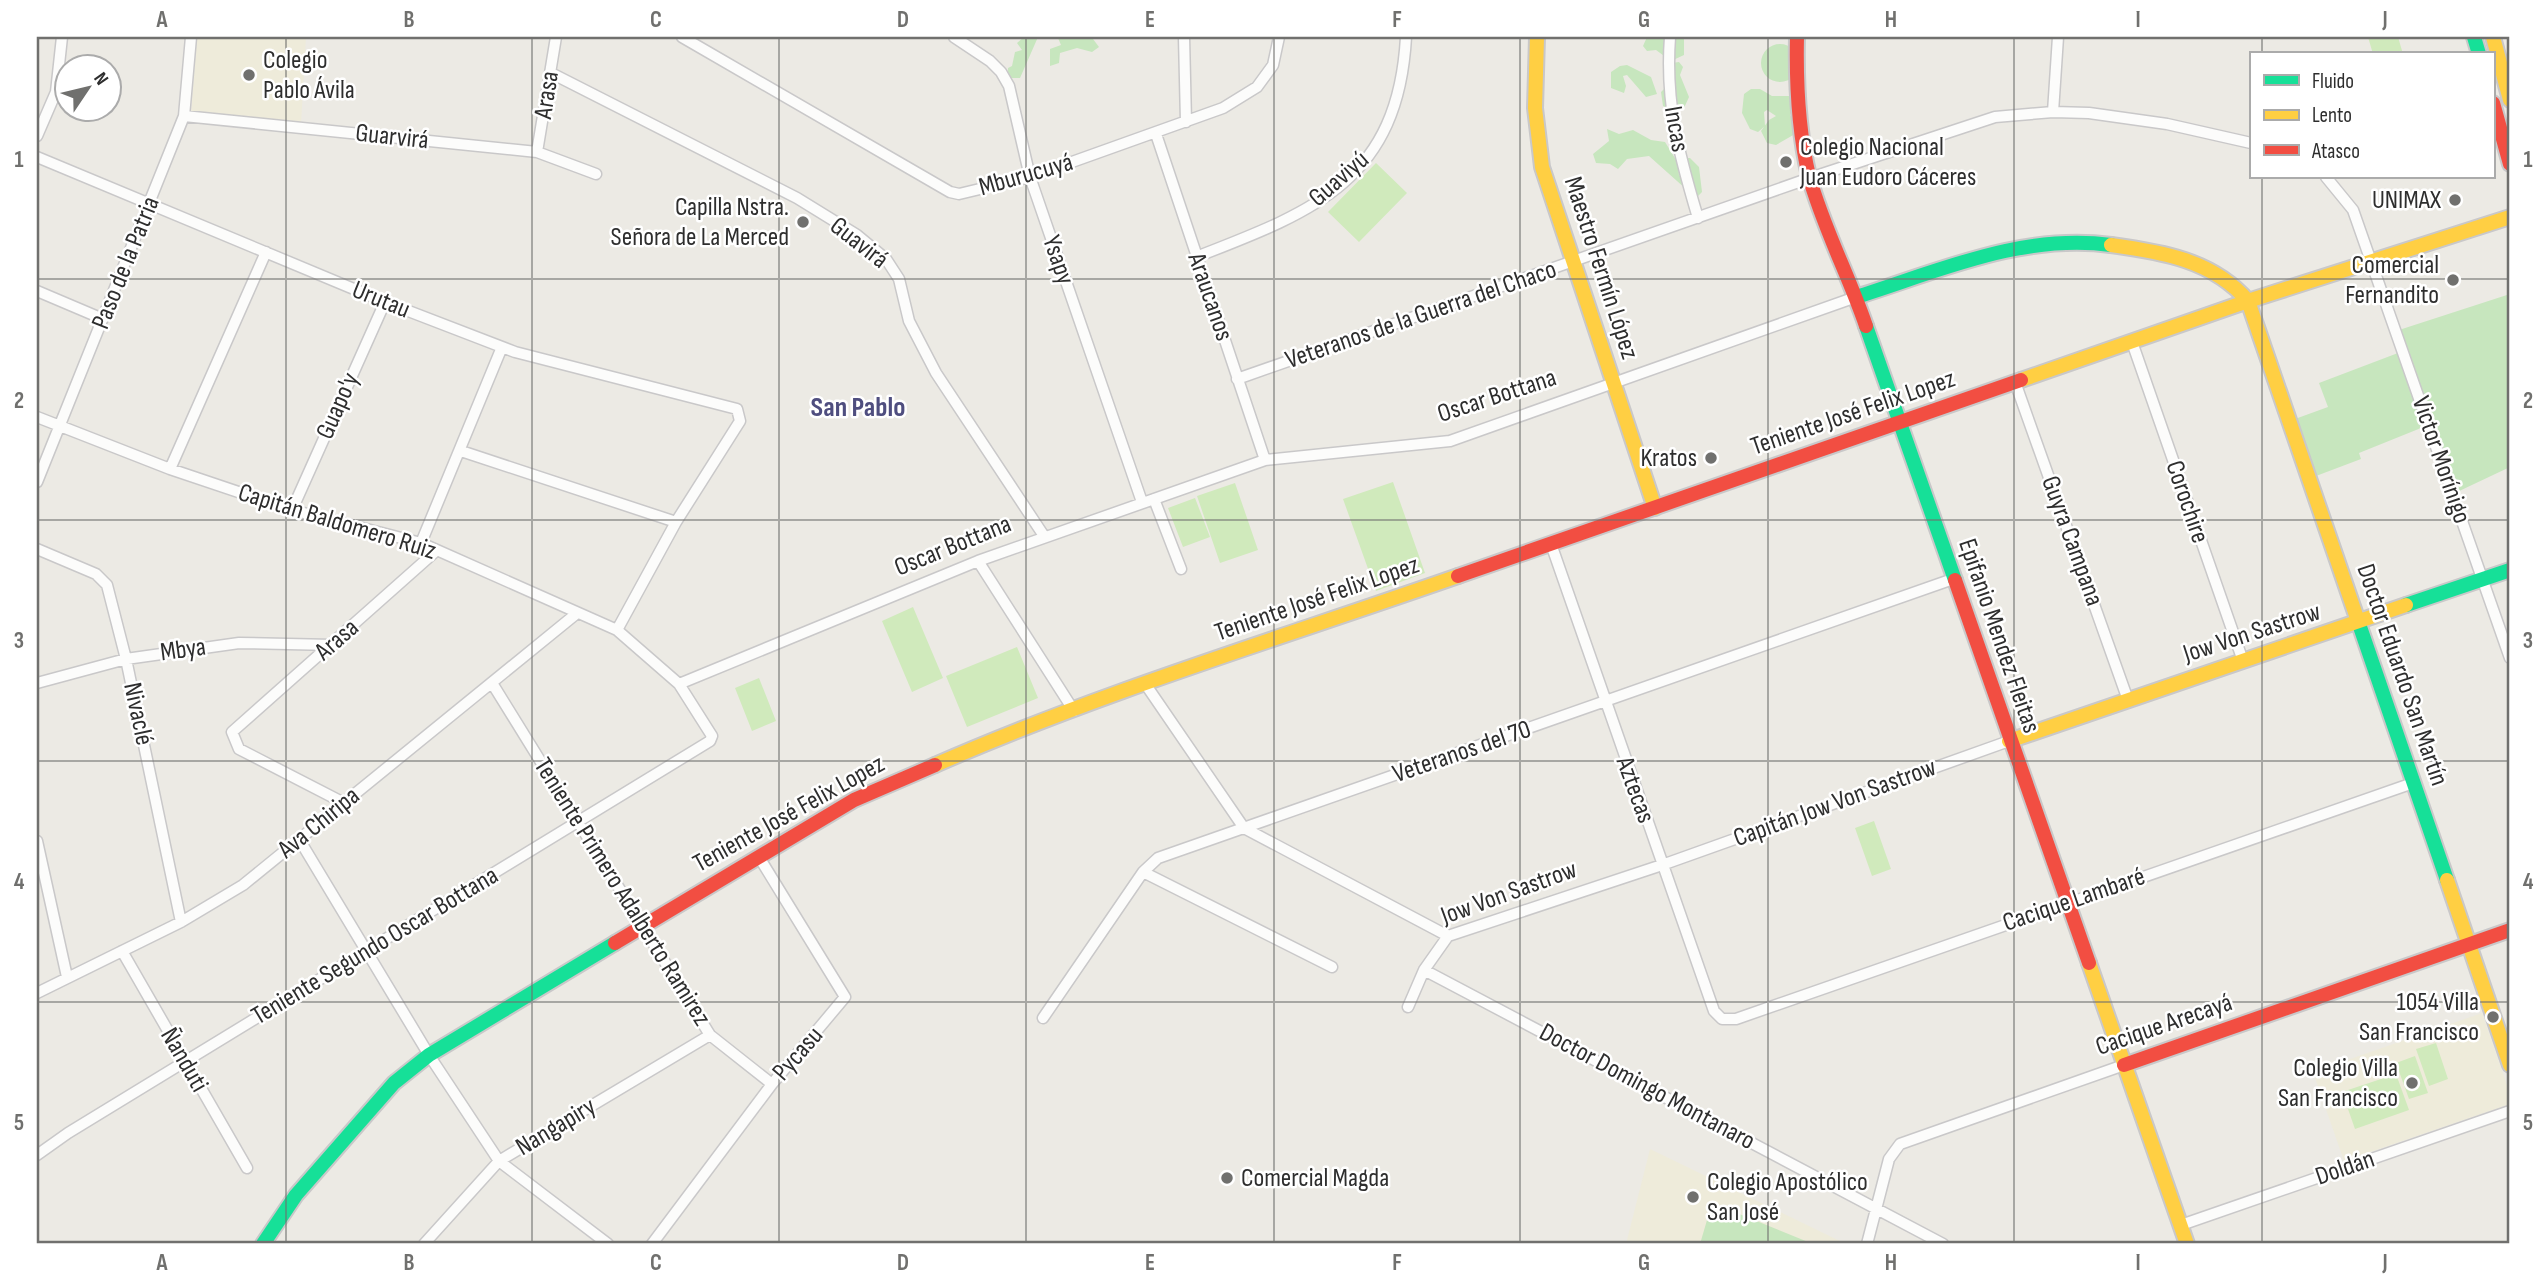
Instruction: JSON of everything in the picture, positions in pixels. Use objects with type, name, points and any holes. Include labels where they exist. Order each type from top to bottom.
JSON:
[{"type":"main road","name":"Maestro Fermín López","points":[[1537,37],[1535,108],[1539,152],[1572,263],[1655,508]]},
{"type":"main road","name":"Epifanio Mendez Fleitas","points":[[1797,37],[1797,108],[1810,178],[1856,297],[2187,1244]]},
{"type":"main road","points":[[2493,37],[2505,62],[2510,100]]},
{"type":"main road","points":[[2494,107],[2510,164]]},
{"type":"main road","name":"Teniente José Felix Lopez","points":[[262,1244],[296,1195],[394,1083],[429,1055],[854,800],[984,744],[1146,685],[2248,301],[2510,217]]},
{"type":"main road","name":"Oscar Bottana","points":[[1856,297],[2014,249],[2079,242],[2112,245],[2194,261],[2229,279],[2248,301]]},
{"type":"main road","name":"Doctor Eduardo San Martín","points":[[2248,301],[2510,1065]]},
{"type":"main road","name":"Jow Von Sastrow","points":[[2009,741],[2510,570]]},
{"type":"main road","name":"Cacique Arecayá","points":[[2124,1065],[2510,930]]},
{"type":"street","points":[[37,136],[57,92],[62,37]]},
{"type":"street","name":"Paso de la Patria","points":[[37,482],[184,116],[191,37]]},
{"type":"street","name":"Arasa","points":[[537,152],[556,37]]},
{"type":"street","name":"Mburucuyá","points":[[682,37],[950,192],[959,194],[1030,177],[1223,108],[1257,87],[1273,65],[1279,37]]},
{"type":"street","name":"Ysapy","points":[[954,37],[1001,72],[1009,86],[1030,177],[1142,502]]},
{"type":"street","points":[[1184,37],[1186,122]]},
{"type":"street","name":"Guaviyú","points":[[1196,257],[1300,213],[1337,188],[1368,160],[1391,121],[1399,92],[1406,37]]},
{"type":"street","name":"Incas","points":[[1670,37],[1668,67],[1674,137],[1698,218]]},
{"type":"street","points":[[2053,111],[2058,37]]},
{"type":"street","name":"Guavirá","points":[[551,73],[668,130],[797,198],[857,235],[886,259],[899,279],[909,321],[936,373],[1044,536]]},
{"type":"street","name":"Veteranos de la Guerra del Chaco","points":[[1237,379],[1810,178],[1995,117],[2053,111],[2167,124],[2250,144]]},
{"type":"street","name":"Guarvirá","points":[[184,116],[537,152],[596,174]]},
{"type":"street","name":"Araucanos","points":[[1156,134],[1265,460]]},
{"type":"street","name":"Urutau","points":[[37,157],[385,302],[502,347],[737,409],[740,421],[676,522]]},
{"type":"street","points":[[2327,178],[2353,210],[2371,261]]},
{"type":"street","points":[[170,469],[266,252]]},
{"type":"street","name":"Victor Morínigo","points":[[2371,261],[2510,658]]},
{"type":"street","points":[[37,291],[103,319]]},
{"type":"street","name":"Oscar Bottana","points":[[679,684],[978,561],[1265,460],[1450,441],[1856,297]]},
{"type":"street","name":"Guapo'y","points":[[292,510],[385,302]]},
{"type":"street","name":"Corochire","points":[[2132,342],[2243,661]]},
{"type":"street","points":[[421,543],[502,347]]},
{"type":"street","name":"Guyra Campana","points":[[2015,382],[2128,700]]},
{"type":"street","name":"Capitán Baldomero Ruiz","points":[[37,417],[170,469],[292,510],[421,543],[617,630],[679,684],[712,736]]},
{"type":"street","points":[[461,451],[676,522],[617,630]]},
{"type":"street","points":[[1154,499],[1181,569]]},
{"type":"street","name":"Aztecas","points":[[1551,544],[1604,703],[1714,1011],[1722,1019],[1736,1019]]},
{"type":"street","name":"Nivaclé","points":[[37,550],[96,575],[107,585],[126,659],[181,922]]},
{"type":"street","name":"Arasa","points":[[344,803],[239,749],[232,738],[235,726],[333,645],[436,551]]},
{"type":"street","points":[[978,561],[1074,711]]},
{"type":"street","name":"Veteranos del 70","points":[[1043,1018],[1143,872],[1157,858],[1953,579]]},
{"type":"street","name":"Ava Chiripa","points":[[37,993],[181,922],[243,885],[576,614]]},
{"type":"street","name":"Mbya","points":[[37,682],[126,659],[239,643],[333,645]]},
{"type":"street","name":"Teniente Primero Adalberto Ramirez","points":[[492,683],[644,924],[710,1035],[772,1084]]},
{"type":"street","points":[[1146,685],[1244,828],[1448,936]]},
{"type":"street","name":"Teniente Segundo Oscar Bottana","points":[[37,1155],[68,1133],[710,741],[712,736]]},
{"type":"street","name":"Capitán Jow Von Sastrow","points":[[1662,864],[2009,741]]},
{"type":"street","name":"Cacique Lambaré","points":[[1736,1019],[2413,783]]},
{"type":"street","points":[[299,839],[429,1055],[499,1161],[608,1244]]},
{"type":"street","points":[[37,841],[67,977]]},
{"type":"street","name":"Pycasu","points":[[652,1244],[772,1084],[845,997],[759,857]]},
{"type":"street","name":"Jow Von Sastrow","points":[[1408,1007],[1424,970],[1448,936],[1662,864]]},
{"type":"street","points":[[1143,872],[1332,967]]},
{"type":"street","name":"Ñanduti","points":[[122,951],[247,1168]]},
{"type":"street","name":"Doctor Domingo Montanaro","points":[[1424,970],[1943,1244]]},
{"type":"street","name":"Nangapiry","points":[[424,1244],[499,1161],[710,1035]]},
{"type":"street","name":"Cacique Arecayá","points":[[1876,1209],[1889,1159],[1900,1144],[2124,1065]]},
{"type":"street","name":"Doldán","points":[[2181,1226],[2510,1111]]},
{"type":"street","points":[[1867,1244],[1876,1209]]},
{"type":"shaded area","name":"Colegio Pablo Ávila","points":[[197,37],[306,37],[301,124],[191,114]]},
{"type":"shaded area","name":"Colegio Villa San Francisco","points":[[2482,1013],[2510,1094],[2510,1104],[2344,1161],[2313,1072]]},
{"type":"shaded area","name":"Colegio Apostólico San José","points":[[1650,1149],[1846,1244],[1626,1244]]},
{"type":"green space","points":[[1024,37],[1038,37],[1020,78],[1008,78],[1008,68],[1012,66],[1015,52],[1022,50],[1017,43]]},
{"type":"green space","points":[[1046,37],[1093,39],[1099,47],[1092,52],[1077,48],[1060,53],[1059,63],[1050,66],[1050,49],[1061,45],[1058,38]]},
{"type":"green space","points":[[1647,37],[1684,37],[1684,55],[1671,61],[1656,50],[1647,51],[1643,46]]},
{"type":"green space","points":[[2368,37],[2398,37],[2402,52],[2372,52]]},
{"type":"green space","points":[[1780,44],[1793,50],[1799,63],[1793,76],[1780,82],[1767,76],[1761,63],[1767,50]]},
{"type":"green space","points":[[1679,62],[1683,67],[1680,75],[1689,97],[1684,108],[1672,110],[1663,106],[1661,92],[1667,86],[1675,85],[1670,78],[1672,63]]},
{"type":"green space","points":[[1627,65],[1651,77],[1657,94],[1646,97],[1627,75],[1623,76],[1626,86],[1624,93],[1611,88],[1611,72]]},
{"type":"green space","points":[[1751,89],[1760,89],[1772,96],[1790,96],[1794,105],[1790,115],[1795,123],[1795,134],[1776,145],[1767,143],[1761,131],[1764,127],[1758,132],[1750,129],[1742,113],[1744,94]],"holes":[[[1767,110],[1776,116],[1765,126],[1764,112]]]},
{"type":"green space","points":[[1607,129],[1619,134],[1633,130],[1651,140],[1665,142],[1678,163],[1679,175],[1685,180],[1686,158],[1690,158],[1699,167],[1702,192],[1696,198],[1649,156],[1627,159],[1618,169],[1610,164],[1596,163],[1593,154],[1609,141]]},
{"type":"green space","points":[[1376,163],[1407,193],[1359,242],[1328,212]]},
{"type":"green space","points":[[2510,294],[2510,467],[2455,493],[2399,330]]},
{"type":"green space","points":[[2398,353],[2426,426],[2359,453],[2361,459],[2316,476],[2295,419],[2328,407],[2319,383]]},
{"type":"green space","points":[[1393,482],[1425,573],[1376,591],[1343,499]]},
{"type":"green space","points":[[1235,483],[1258,550],[1220,563],[1197,496]]},
{"type":"green space","points":[[1195,498],[1210,537],[1183,547],[1168,508]]},
{"type":"green space","points":[[913,607],[943,678],[912,692],[882,621]]},
{"type":"green space","points":[[1017,647],[1038,698],[967,727],[946,676]]},
{"type":"green space","points":[[759,678],[776,721],[752,731],[735,688]]},
{"type":"green space","points":[[1874,821],[1891,869],[1872,876],[1855,828]]},
{"type":"green space","points":[[2436,1043],[2448,1079],[2429,1086],[2416,1049]]},
{"type":"green space","points":[[2415,1056],[2428,1093],[2409,1099],[2396,1063]]},
{"type":"green space","points":[[2396,1074],[2409,1110],[2355,1129],[2342,1092]]},
{"type":"green space","points":[[1712,1203],[1813,1244],[1700,1244]]},
{"type":"traffic: fast","points":[[2474,37],[2478,52]]},
{"type":"traffic: fast","points":[[1856,297],[1950,266],[2013,249],[2045,244],[2111,245]]},
{"type":"traffic: fast","points":[[1866,326],[1955,580]]},
{"type":"traffic: fast","points":[[2406,605],[2510,570]]},
{"type":"traffic: fast","points":[[2358,621],[2447,880]]},
{"type":"traffic: fast","points":[[263,1244],[296,1195],[394,1083],[429,1055],[615,943]]},
{"type":"traffic: slow","points":[[1537,37],[1535,108],[1542,167],[1655,508]]},
{"type":"traffic: slow","points":[[2493,37],[2510,100]]},
{"type":"traffic: slow","points":[[2021,380],[2248,301],[2510,217]]},
{"type":"traffic: slow","points":[[2111,245],[2186,260],[2219,276],[2248,301],[2358,621]]},
{"type":"traffic: slow","points":[[935,765],[1129,689],[1458,576]]},
{"type":"traffic: slow","points":[[2009,741],[2406,605]]},
{"type":"traffic: slow","points":[[2447,880],[2510,1065]]},
{"type":"traffic: slow","points":[[2089,963],[2187,1244]]},
{"type":"traffic: jam","points":[[1797,37],[1798,106],[1809,176],[1821,214],[1866,326]]},
{"type":"traffic: jam","points":[[2494,107],[2510,164]]},
{"type":"traffic: jam","points":[[1458,576],[2021,380]]},
{"type":"traffic: jam","points":[[1955,580],[2089,963]]},
{"type":"traffic: jam","points":[[615,943],[854,800],[935,765]]},
{"type":"traffic: jam","points":[[2124,1065],[2510,930]]},
{"type":"place","name":"Colegio Pablo Ávila","points":[[249,75]]},
{"type":"place","name":"Colegio Nacional Juan Eudoro Cáceres","points":[[1786,162]]},
{"type":"place","name":"UNIMAX","points":[[2455,200]]},
{"type":"place","name":"Capilla Nstra. Señora de La Merced","points":[[803,222]]},
{"type":"place","name":"Comercial Fernandito","points":[[2453,280]]},
{"type":"place","name":"Kratos","points":[[1711,458]]},
{"type":"place","name":"1054 Villa San Francisco","points":[[2493,1017]]},
{"type":"place","name":"Colegio Villa San Francisco","points":[[2412,1083]]},
{"type":"place","name":"Comercial Magda","points":[[1227,1178]]},
{"type":"place","name":"Colegio Apostólico San José","points":[[1693,1197]]},
{"type":"district","name":"San Pablo","points":[[858,407]]}]
